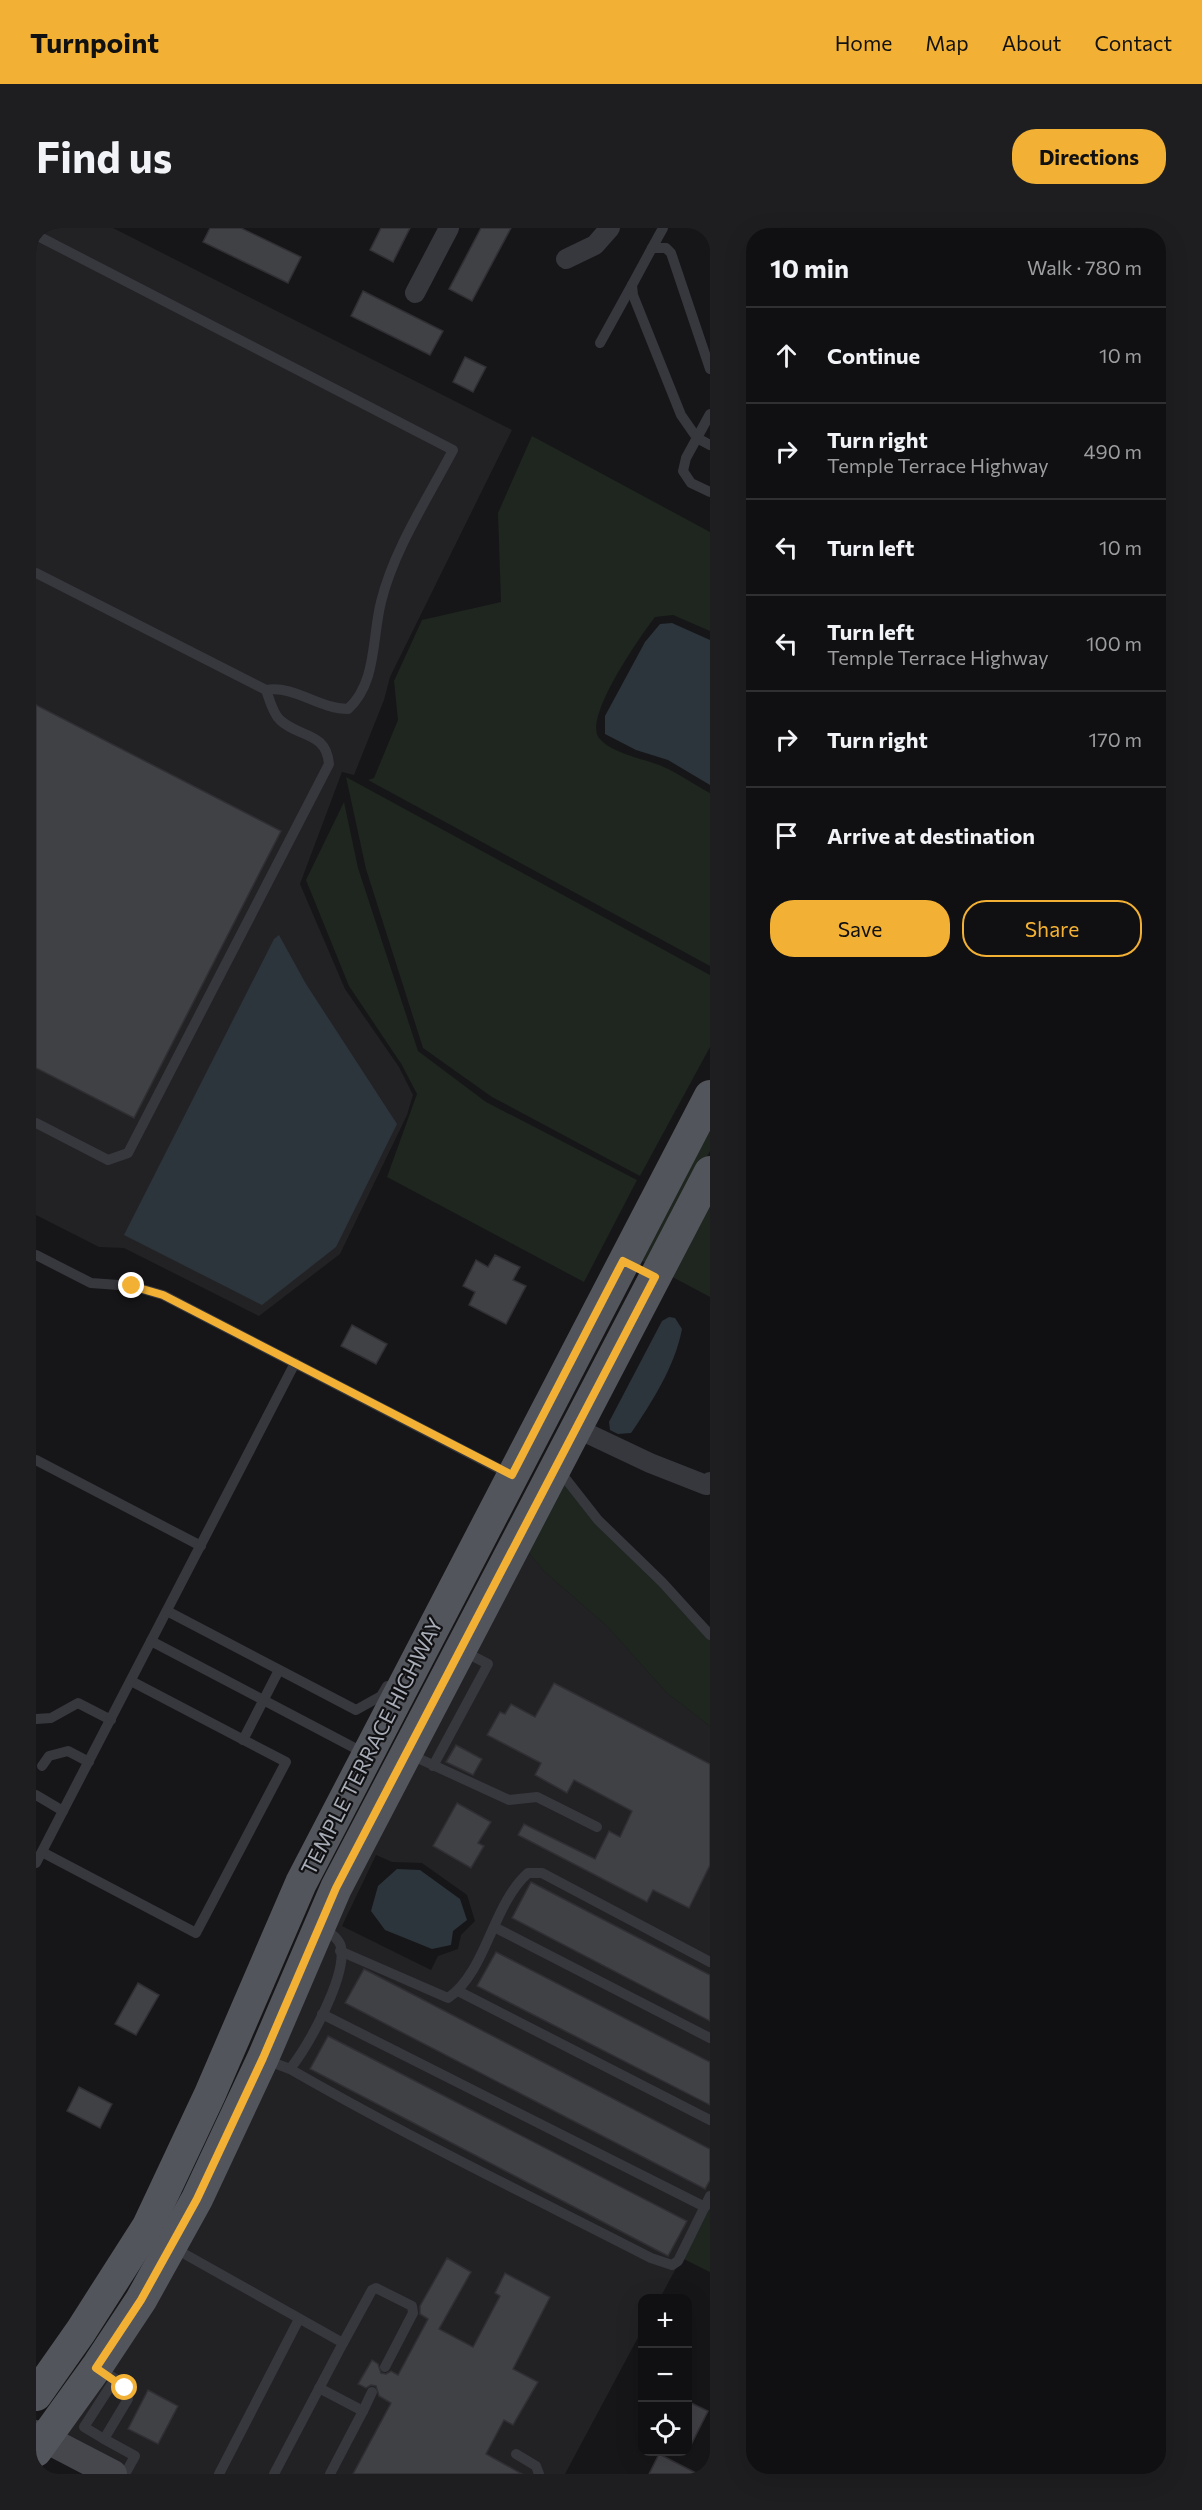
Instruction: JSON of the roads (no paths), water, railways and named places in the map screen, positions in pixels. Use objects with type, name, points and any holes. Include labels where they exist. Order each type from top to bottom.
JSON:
[{"type":"main road","name":"TEMPLE TERRACE HIGHWAY","points":[[36,2395],[81,2331],[148,2226],[210,2094],[301,1883],[710,1096]]},
{"type":"main road","name":"TEMPLE TERRACE HIGHWAY","points":[[39,2441],[106,2373],[141,2300],[197,2199],[277,2064],[320,1925],[420,1760],[460,1649],[710,1172]]},
{"type":"main road","points":[[623,1261],[655,1277]]},
{"type":"street","points":[[416,293],[449,228]]},
{"type":"street","points":[[566,259],[595,246],[610,228]]},
{"type":"street","points":[[576,1428],[650,1463],[709,1484]]},
{"type":"street","points":[[39,2441],[112,2474]]},
{"type":"lane","points":[[600,343],[663,228]]},
{"type":"lane","points":[[36,235],[453,450],[392,567],[380,603],[374,650],[365,684],[357,701],[348,709],[334,709],[281,688],[266,690],[36,573]]},
{"type":"lane","points":[[652,248],[666,248],[671,253],[710,369]]},
{"type":"lane","points":[[632,285],[633,295],[681,415],[697,438],[710,445]]},
{"type":"lane","points":[[710,414],[682,471],[691,483],[710,492]]},
{"type":"lane","points":[[36,1123],[108,1160],[128,1153],[329,764],[328,752],[321,742],[279,719],[266,690]]},
{"type":"lane","points":[[36,1255],[91,1283],[132,1286],[163,1295],[512,1475]]},
{"type":"lane","points":[[36,1863],[295,1364]]},
{"type":"lane","points":[[36,1460],[201,1546]]},
{"type":"lane","points":[[556,1466],[598,1520],[662,1582],[710,1635]]},
{"type":"lane","points":[[167,1611],[356,1710],[381,1696],[396,1671],[423,1646]]},
{"type":"lane","points":[[152,1641],[367,1754]]},
{"type":"lane","points":[[243,1740],[279,1670]]},
{"type":"lane","points":[[42,1852],[196,1933],[286,1762],[131,1680]]},
{"type":"lane","points":[[36,1719],[51,1718],[78,1703],[111,1720]]},
{"type":"lane","points":[[42,1766],[49,1756],[68,1751],[88,1762]]},
{"type":"lane","points":[[420,1760],[508,1800],[537,1797],[597,1827]]},
{"type":"lane","points":[[36,1795],[63,1811]]},
{"type":"lane","points":[[340,1951],[448,1998],[458,1991],[520,1880],[528,1873],[542,1873],[710,1962]]},
{"type":"lane","points":[[277,2064],[307,2048],[334,1982],[341,1946],[334,1935],[320,1925]]},
{"type":"lane","points":[[494,1926],[710,2038]]},
{"type":"lane","points":[[458,1991],[710,2120]]},
{"type":"lane","points":[[322,2014],[705,2207]]},
{"type":"lane","points":[[277,2064],[371,2115],[651,2258],[672,2265],[678,2260],[710,2196]]},
{"type":"lane","points":[[171,2246],[343,2343]]},
{"type":"lane","points":[[274,2474],[372,2290],[376,2288],[412,2306],[413,2313],[385,2367]]},
{"type":"lane","points":[[219,2474],[299,2319]]},
{"type":"lane","points":[[104,2439],[128,2399],[128,2392],[106,2373],[84,2427],[104,2439],[135,2456],[125,2474]]},
{"type":"lane","points":[[319,2388],[363,2411]]},
{"type":"lane","points":[[330,2474],[372,2392]]},
{"type":"lane","points":[[516,2454],[536,2466],[539,2474]]}]
